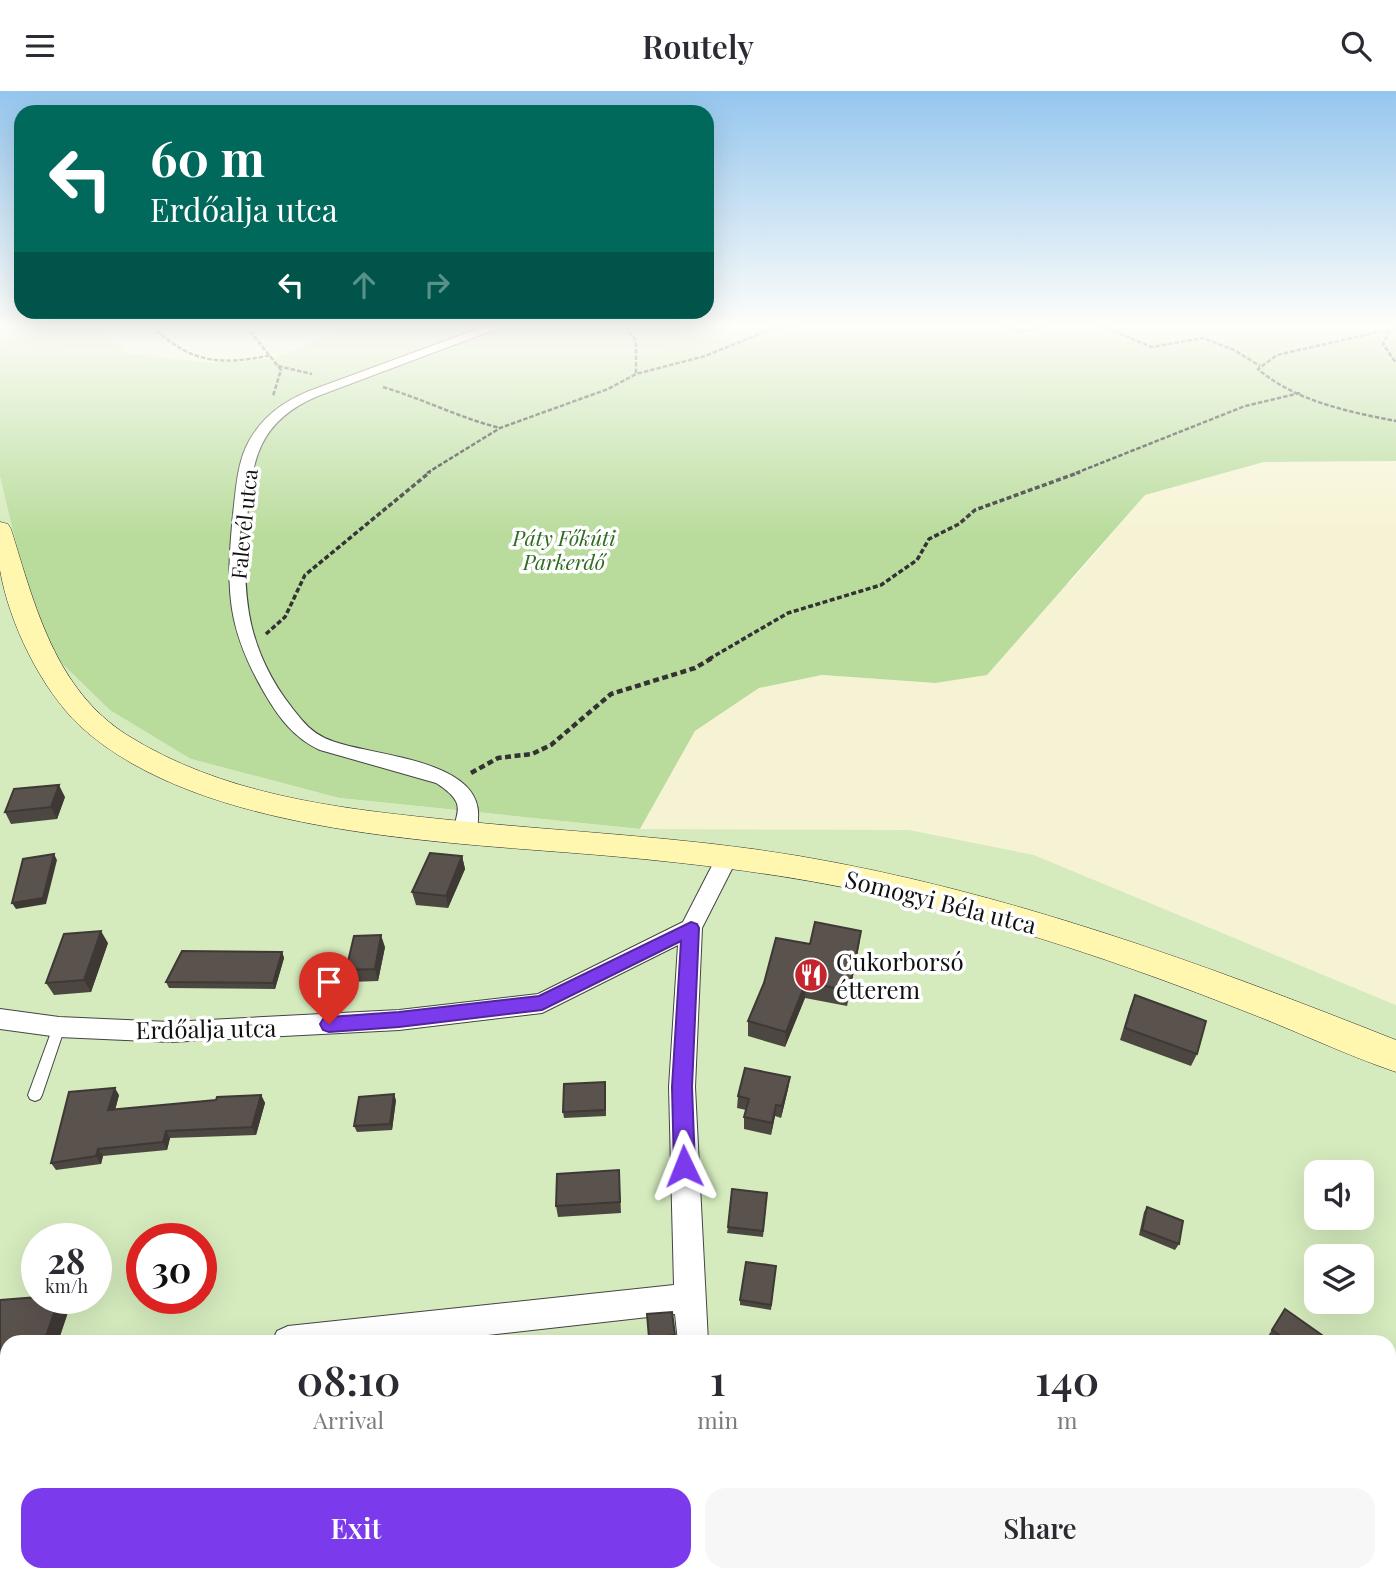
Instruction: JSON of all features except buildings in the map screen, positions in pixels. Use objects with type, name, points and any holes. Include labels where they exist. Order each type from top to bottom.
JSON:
[{"type":"main road","name":"Somogyi Béla utca","points":[[0,529],[35,643],[73,703],[116,740],[161,767],[213,788],[306,811],[466,833],[727,857],[803,868],[912,890],[1047,927],[1184,974],[1396,1056]]},
{"type":"street","name":"Falevél utca","points":[[313,396],[288,405],[270,419],[253,445],[242,497],[235,565],[237,600],[250,649],[294,723],[309,738],[335,751],[424,771],[455,782]]},
{"type":"street","points":[[455,782],[467,801],[466,833]]},
{"type":"street","points":[[692,1335],[682,1087],[691,928],[727,857]]},
{"type":"street","name":"Erdőalja utca","points":[[0,1019],[60,1027],[170,1032],[399,1020],[542,1003],[691,928]]},
{"type":"street","points":[[352,1335],[689,1298]]},
{"type":"lane","points":[[35,1095],[60,1027]]},
{"type":"path","points":[[413,396],[465,419],[500,428]]},
{"type":"path","points":[[250,649],[285,617],[305,575],[418,479],[500,428],[590,396]]},
{"type":"path","points":[[455,782],[498,758],[532,754],[551,745],[611,694],[695,669],[788,613],[881,585],[917,560],[929,539],[959,524],[975,510],[1027,493],[1245,405],[1288,396]]},
{"type":"path","points":[[1307,396],[1365,415],[1396,421]]},
{"type":"shaded area","points":[[1396,461],[1396,1005],[1034,855],[640,829],[695,731],[759,688],[822,675],[935,683],[1072,580],[1145,495],[1264,462]]},
{"type":"green space","name":"Páty Főkúti Parkerdő","points":[[0,396],[1396,396],[1396,461],[1264,462],[1145,495],[987,675],[935,683],[822,675],[759,688],[695,731],[640,829],[339,798],[191,759],[110,710],[41,643],[0,477]]},
{"type":"green space","points":[[0,477],[13,523],[191,759],[339,798],[640,829],[909,830],[1034,855],[1396,1005],[1396,1335],[0,1335]]},
{"type":"place","name":"Cukorborsó étterem","points":[[811,975]]},
{"type":"route","points":[[329,1024],[399,1020],[542,1003],[691,928],[682,1087],[684,1166]]}]
